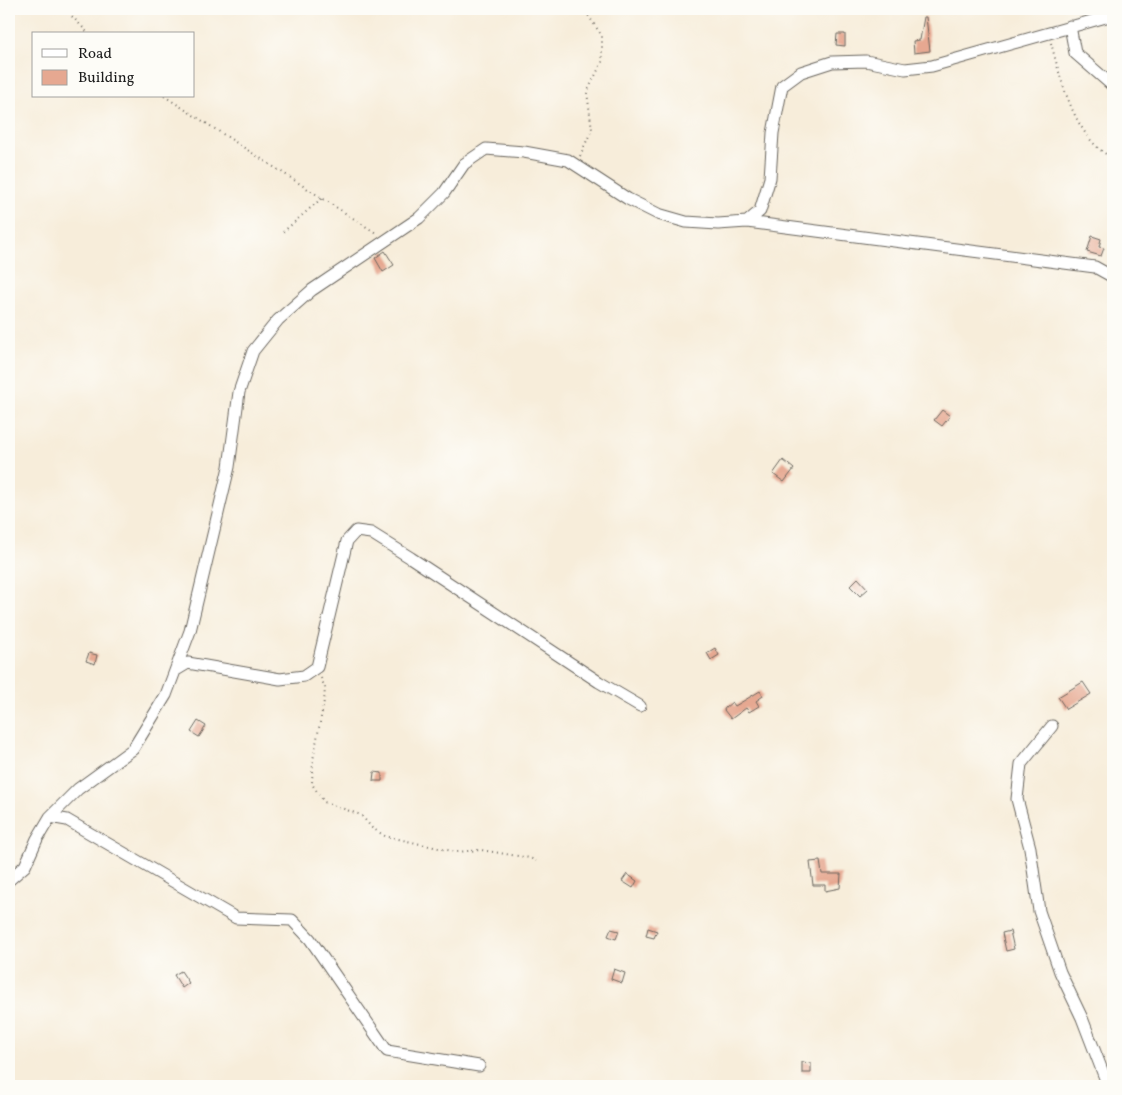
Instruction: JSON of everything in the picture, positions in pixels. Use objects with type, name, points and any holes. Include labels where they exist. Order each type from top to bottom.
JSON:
[{"type":"street","points":[[747,222],[760,211],[770,178],[773,134],[782,86],[801,72],[832,62],[866,61],[905,69],[932,66],[1113,15]]},
{"type":"street","points":[[1070,26],[1075,53],[1113,86]]},
{"type":"street","points":[[9,880],[26,866],[37,839],[50,817],[78,789],[133,749],[166,695],[178,669],[190,631],[229,467],[239,392],[253,351],[278,320],[312,290],[419,218],[444,193],[464,164],[486,149],[524,152],[568,160],[628,199],[658,214],[686,222],[718,224],[747,222],[1095,267],[1113,277]]},
{"type":"street","points":[[178,669],[188,663],[280,679],[304,676],[317,667],[347,541],[356,532],[371,533],[599,682],[640,706]]},
{"type":"street","points":[[1052,726],[1021,764],[1017,799],[1030,848],[1039,911],[1060,972],[1082,1018],[1108,1086]]},
{"type":"street","points":[[50,817],[67,820],[236,918],[292,920],[310,938],[387,1050],[479,1066]]},
{"type":"path","points":[[65,9],[87,32]]},
{"type":"path","points":[[576,165],[592,129],[587,92],[602,62],[602,36],[584,9]]},
{"type":"path","points":[[1048,33],[1068,103],[1092,143],[1113,158]]},
{"type":"path","points":[[167,98],[386,240]]},
{"type":"path","points":[[283,232],[322,198]]},
{"type":"path","points":[[317,667],[325,688],[312,760],[312,784],[324,802],[361,815],[372,828],[385,836],[456,852],[481,850],[530,858],[536,861]]},
{"type":"building","points":[[924,17],[926,17],[930,51],[914,53],[913,41],[920,40]]},
{"type":"building","points":[[837,34],[845,34],[845,46],[836,45]]},
{"type":"building","points":[[1092,236],[1101,239],[1099,247],[1104,248],[1101,256],[1087,252]]},
{"type":"building","points":[[385,251],[394,265],[383,272],[375,258]]},
{"type":"building","points":[[942,410],[950,416],[942,426],[934,420]]},
{"type":"building","points":[[783,460],[794,469],[784,482],[773,474]]},
{"type":"building","points":[[858,578],[868,589],[860,596],[850,586]]},
{"type":"building","points":[[715,648],[719,655],[711,660],[707,653]]},
{"type":"building","points":[[89,653],[97,655],[95,664],[86,661]]},
{"type":"building","points":[[1083,682],[1091,694],[1066,709],[1058,697]]},
{"type":"building","points":[[760,691],[763,696],[756,701],[759,706],[749,712],[746,708],[731,719],[724,710],[732,702],[735,706]]},
{"type":"building","points":[[198,721],[206,726],[199,737],[191,732]]},
{"type":"building","points":[[374,772],[382,773],[382,781],[373,781]]},
{"type":"building","points":[[820,861],[822,874],[841,874],[840,888],[825,891],[825,885],[813,885],[810,862]]},
{"type":"building","points":[[627,874],[637,881],[633,888],[622,881]]},
{"type":"building","points":[[648,928],[657,931],[654,938],[646,936]]},
{"type":"building","points":[[611,929],[619,931],[616,939],[608,936]]},
{"type":"building","points":[[1010,931],[1014,949],[1006,951],[1002,933]]},
{"type":"building","points":[[614,969],[625,973],[622,983],[611,979]]},
{"type":"building","points":[[181,971],[189,983],[182,988],[174,975]]},
{"type":"building","points":[[802,1062],[811,1063],[811,1073],[802,1073]]}]
